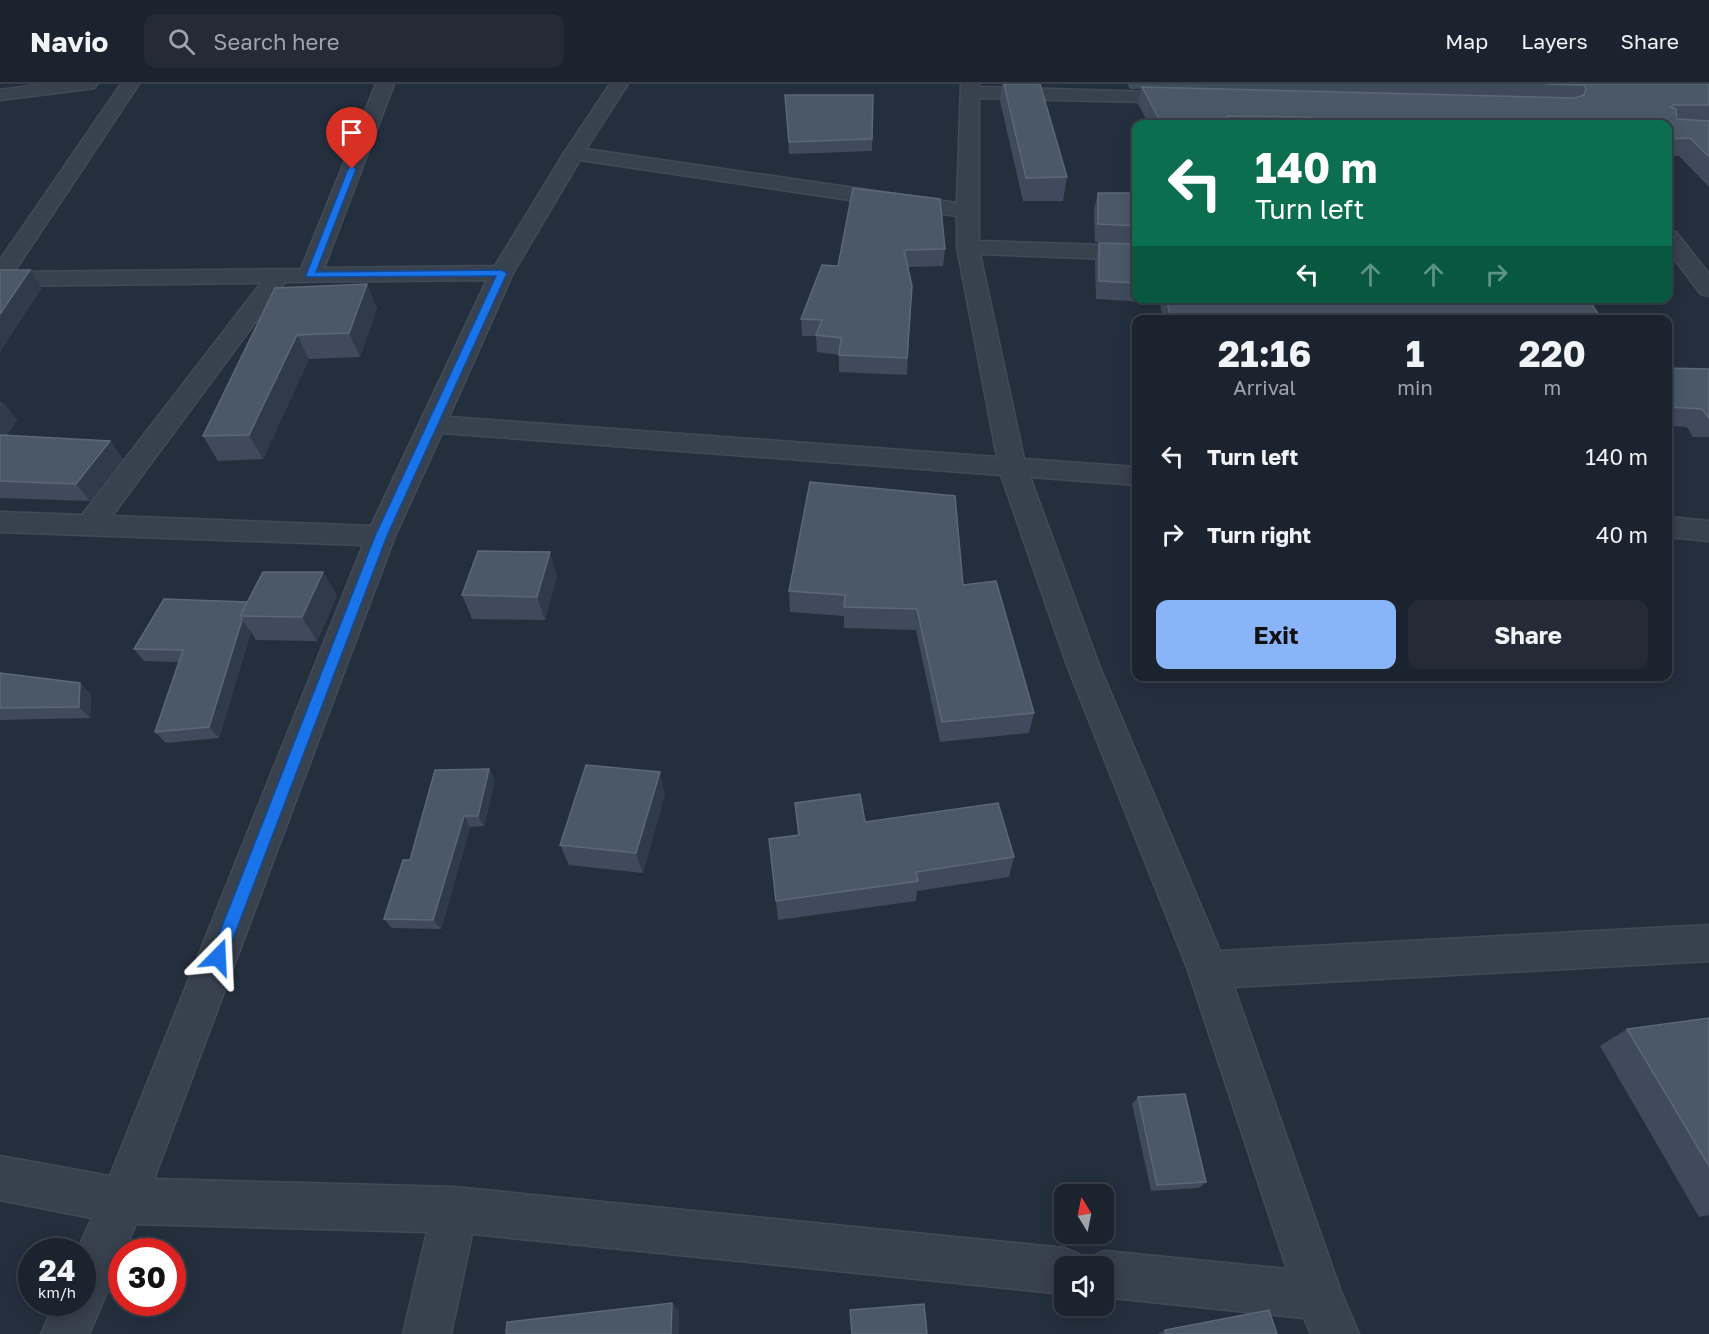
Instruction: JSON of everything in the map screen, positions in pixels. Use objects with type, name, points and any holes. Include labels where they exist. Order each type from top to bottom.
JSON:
[{"type":"street","points":[[0,95],[88,84]]},
{"type":"street","points":[[0,277],[130,84]]},
{"type":"street","points":[[310,275],[386,84]]},
{"type":"street","points":[[96,1262],[123,1201],[381,536],[502,273],[573,153],[619,84]]},
{"type":"street","points":[[1114,1276],[1327,1315],[1208,970],[1083,665],[1012,466],[968,247],[970,88],[1197,97]]},
{"type":"street","points":[[573,153],[967,211]]},
{"type":"street","points":[[1672,242],[1705,279]]},
{"type":"street","points":[[968,247],[1132,253]]},
{"type":"street","points":[[0,277],[502,273]]},
{"type":"street","points":[[1672,274],[1705,279]]},
{"type":"street","points":[[91,524],[279,275]]},
{"type":"street","points":[[432,424],[1132,476]]},
{"type":"street","points":[[0,522],[381,536]]},
{"type":"street","points":[[1672,527],[1709,531]]},
{"type":"street","points":[[1208,970],[1709,943]]},
{"type":"street","points":[[0,1178],[123,1201],[454,1210],[1054,1270]]},
{"type":"street","points":[[427,1334],[454,1210]]},
{"type":"street","points":[[65,1334],[73,1316]]},
{"type":"building","points":[[1004,84],[1040,84],[1067,177],[1026,178]]},
{"type":"building","points":[[1545,84],[1709,84],[1709,105],[1673,105],[1671,107],[1676,109],[1677,119],[1709,121],[1709,157],[1690,138],[1672,139],[1672,120],[1313,120],[1310,117],[1227,116],[1228,120],[1160,120],[1142,87],[1575,98],[1584,95],[1586,89],[1584,85]]},
{"type":"building","points":[[785,95],[873,95],[872,139],[789,142]]},
{"type":"building","points":[[853,188],[940,199],[945,249],[904,250],[912,286],[907,358],[839,355],[841,338],[816,335],[822,320],[801,319],[822,265],[838,266]]},
{"type":"building","points":[[1098,193],[1132,193],[1132,226],[1098,224]]},
{"type":"building","points":[[1099,243],[1132,244],[1132,283],[1099,281]]},
{"type":"building","points":[[0,270],[30,270],[0,314]]},
{"type":"building","points":[[367,284],[349,333],[297,335],[249,435],[203,436],[275,288]]},
{"type":"building","points":[[1168,303],[1591,303],[1599,315],[1169,315]]},
{"type":"building","points":[[1672,368],[1709,369],[1709,418],[1702,409],[1672,407]]},
{"type":"building","points":[[0,435],[110,441],[76,484],[0,481]]},
{"type":"building","points":[[810,482],[955,496],[963,585],[996,581],[1034,713],[942,722],[917,609],[844,607],[845,595],[789,591]]},
{"type":"building","points":[[478,551],[550,552],[537,597],[462,595]]},
{"type":"building","points":[[263,572],[323,572],[302,617],[240,616]]},
{"type":"building","points":[[164,599],[247,602],[240,616],[242,620],[209,727],[155,732],[183,650],[134,649]]},
{"type":"building","points":[[0,673],[80,683],[79,707],[0,708]]},
{"type":"building","points":[[586,765],[660,772],[636,853],[560,845]]},
{"type":"building","points":[[489,769],[478,816],[464,816],[433,920],[384,919],[403,860],[410,860],[435,770]]},
{"type":"building","points":[[860,794],[865,822],[998,803],[1014,857],[916,872],[918,881],[776,901],[769,839],[799,835],[795,803]]},
{"type":"building","points":[[1709,1018],[1709,1166],[1627,1029]]},
{"type":"building","points":[[1185,1094],[1206,1182],[1157,1185],[1138,1097]]},
{"type":"building","points":[[672,1303],[671,1334],[506,1334],[507,1322]]},
{"type":"building","points":[[924,1304],[927,1334],[852,1334],[850,1310]]},
{"type":"building","points":[[1269,1310],[1277,1334],[1167,1334],[1165,1330]]},
{"type":"route","points":[[218,957],[381,536],[502,273],[310,275],[352,169]]}]
